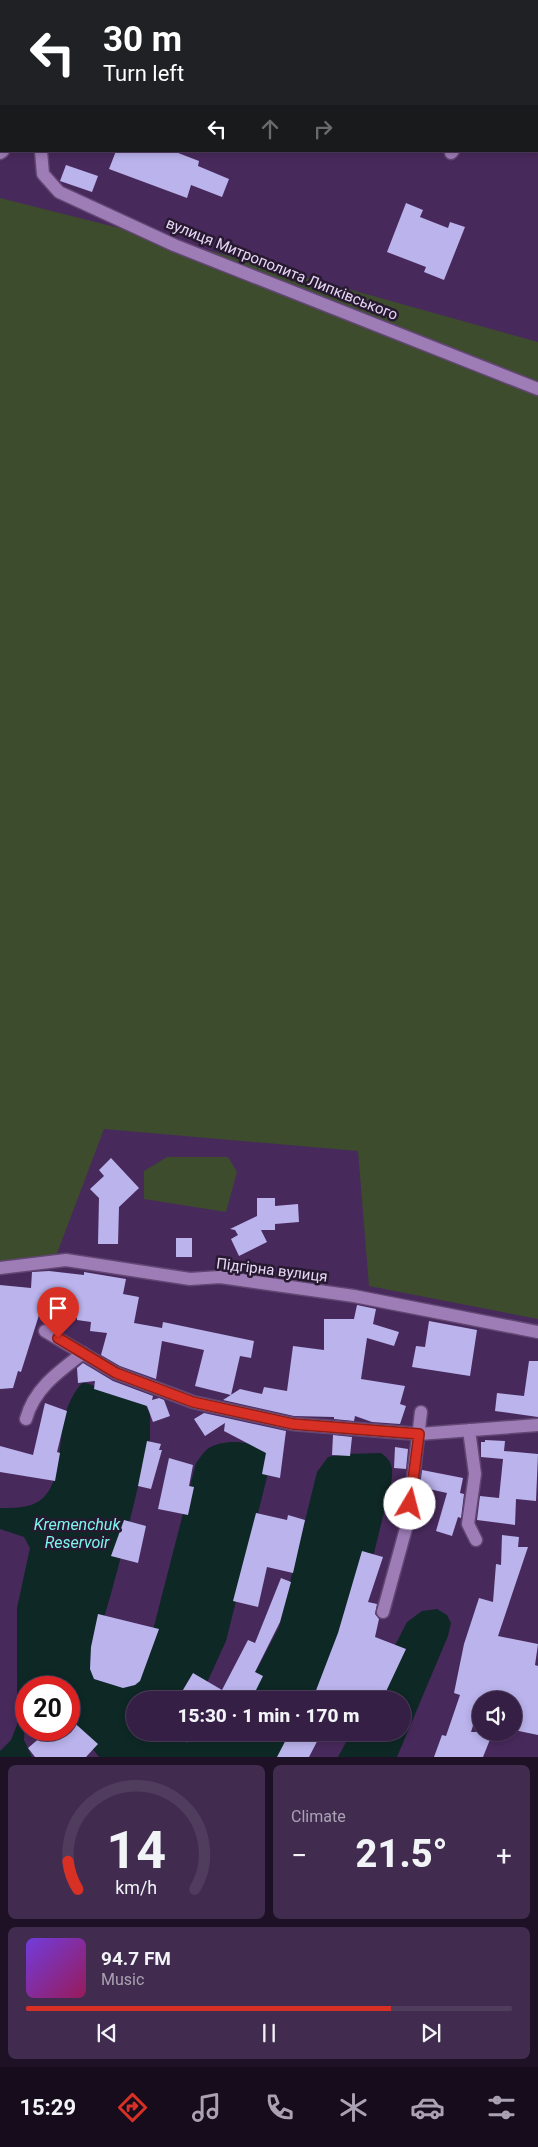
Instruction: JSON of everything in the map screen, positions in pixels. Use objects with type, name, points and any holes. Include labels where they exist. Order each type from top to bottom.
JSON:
[{"type":"street","name":"вулиця Митрополита Липківського","points":[[41,152],[43,174],[59,192],[174,245],[538,390]]},
{"type":"street","name":"Підгірна вулиця","points":[[0,1268],[66,1260],[190,1279],[220,1277],[354,1296],[538,1332]]},
{"type":"street","points":[[45,1331],[116,1373],[193,1402],[293,1424],[419,1434],[538,1425]]},
{"type":"street","points":[[26,1419],[30,1402],[58,1372],[83,1353]]},
{"type":"street","points":[[383,1612],[408,1521],[421,1412]]},
{"type":"street","points":[[469,1430],[475,1474],[468,1524],[476,1540]]},
{"type":"green space","points":[[0,198],[219,253],[538,342],[538,1319],[369,1286],[358,1151],[104,1129],[56,1256],[0,1262]]},
{"type":"green space","points":[[167,1157],[228,1157],[237,1172],[226,1212],[144,1199],[144,1171]]},
{"type":"water","name":"Kremenchuk Reservoir","points":[[83,1382],[144,1403],[150,1413],[150,1439],[112,1590],[104,1618],[91,1651],[91,1666],[142,1673],[196,1463],[205,1451],[223,1443],[241,1442],[264,1451],[269,1461],[269,1469],[226,1641],[205,1687],[202,1691],[126,1691],[126,1741],[184,1741],[187,1743],[191,1741],[298,1741],[288,1757],[99,1757],[80,1733],[80,1676],[17,1676],[17,1608],[30,1548],[24,1537],[0,1529],[0,1508],[31,1505],[41,1500],[49,1491],[57,1468],[65,1414],[74,1394]]},
{"type":"water","points":[[381,1453],[392,1467],[391,1484],[348,1658],[328,1691],[239,1691],[257,1669],[279,1627],[317,1472],[328,1457],[344,1454]]},
{"type":"water","points":[[437,1609],[447,1615],[451,1623],[448,1636],[411,1724],[411,1691],[372,1691],[407,1622],[422,1611]]},
{"type":"water","name":"Kremenchuk Reservoir","points":[[15,1730],[15,1741],[24,1741],[32,1757],[0,1757],[0,1751],[11,1740]]},
{"type":"water","points":[[347,1741],[404,1741],[397,1757],[338,1757]]},
{"type":"building","points":[[116,152],[176,152],[199,161],[198,166],[229,179],[222,197],[191,185],[187,198],[109,169]]},
{"type":"building","points":[[66,165],[98,176],[92,192],[60,181]]},
{"type":"building","points":[[406,203],[423,210],[420,217],[448,228],[450,222],[465,227],[444,280],[424,272],[426,267],[387,252]]},
{"type":"building","points":[[111,1158],[139,1188],[119,1207],[118,1244],[98,1244],[99,1198],[90,1189],[104,1176],[99,1170]]},
{"type":"building","points":[[257,1198],[275,1198],[275,1206],[298,1204],[299,1222],[275,1224],[275,1230],[261,1230],[267,1242],[239,1256],[231,1239],[238,1235],[235,1230],[230,1229],[257,1216]]},
{"type":"building","points":[[176,1238],[192,1238],[192,1257],[176,1257]]},
{"type":"building","points":[[49,1271],[84,1275],[84,1272],[126,1279],[123,1294],[139,1297],[134,1323],[162,1328],[163,1322],[254,1341],[251,1358],[240,1356],[231,1395],[195,1386],[204,1350],[162,1341],[156,1379],[120,1366],[101,1355],[107,1333],[90,1331],[91,1322],[46,1313],[46,1315],[39,1315],[21,1372],[18,1371],[13,1388],[0,1389],[0,1285],[31,1288],[32,1272]]},
{"type":"building","points":[[357,1305],[376,1309],[373,1324],[399,1332],[394,1346],[367,1338],[361,1379],[405,1386],[400,1404],[406,1406],[400,1424],[372,1422],[355,1416],[354,1421],[334,1419],[334,1417],[294,1416],[223,1400],[240,1389],[262,1394],[264,1387],[287,1391],[293,1346],[324,1350],[324,1319],[354,1319]]},
{"type":"building","points":[[429,1321],[477,1330],[470,1376],[412,1367],[416,1346],[425,1347]]},
{"type":"building","points":[[529,1361],[538,1361],[538,1417],[495,1411],[497,1393],[524,1396]]},
{"type":"building","points":[[83,1363],[113,1381],[153,1396],[152,1400],[159,1398],[164,1400],[170,1416],[153,1422],[147,1406],[94,1389],[95,1381],[78,1383],[77,1368]]},
{"type":"building","points":[[45,1403],[67,1411],[57,1452],[60,1453],[55,1481],[0,1472],[0,1446],[33,1455]]},
{"type":"building","points":[[204,1413],[286,1431],[280,1478],[262,1474],[266,1453],[224,1431],[225,1423],[205,1436],[194,1419]]},
{"type":"building","points":[[333,1435],[352,1437],[350,1456],[332,1455]]},
{"type":"building","points":[[485,1440],[505,1441],[504,1451],[538,1454],[536,1501],[516,1499],[515,1525],[477,1520],[480,1496],[499,1498],[503,1459],[481,1457],[481,1442],[485,1442]]},
{"type":"building","points":[[147,1441],[161,1444],[159,1450],[162,1450],[151,1489],[138,1486]]},
{"type":"building","points":[[395,1447],[408,1449],[406,1469],[394,1468]]},
{"type":"building","points":[[169,1458],[193,1465],[189,1486],[194,1487],[188,1515],[158,1509]]},
{"type":"building","points":[[422,1470],[463,1478],[460,1493],[464,1494],[461,1518],[458,1517],[452,1536],[436,1531],[447,1493],[420,1487]]},
{"type":"building","points":[[256,1513],[287,1520],[288,1515],[305,1520],[293,1573],[267,1567],[258,1607],[233,1601]]},
{"type":"building","points":[[124,1520],[146,1526],[138,1563],[111,1556]]},
{"type":"building","points":[[502,1535],[519,1537],[518,1547],[528,1547],[498,1636],[538,1644],[535,1665],[538,1666],[538,1735],[522,1732],[522,1691],[472,1691],[472,1741],[489,1741],[483,1757],[434,1757],[442,1735],[446,1736],[460,1695],[454,1693],[464,1644],[479,1598],[493,1602],[496,1564],[501,1565]]},
{"type":"building","points":[[362,1551],[383,1557],[368,1602],[377,1604],[375,1614],[379,1619],[375,1637],[406,1649],[386,1691],[316,1691],[338,1633]]},
{"type":"building","points":[[281,1578],[291,1582],[280,1622],[255,1672],[263,1676],[256,1691],[182,1691],[193,1673],[222,1690],[248,1640],[255,1643]]},
{"type":"building","points":[[98,1614],[159,1629],[140,1681],[135,1685],[123,1688],[94,1679],[90,1669],[91,1647]]},
{"type":"building","points":[[80,1728],[98,1744],[86,1757],[35,1757],[28,1748],[36,1741],[80,1741]]},
{"type":"building","points":[[285,1741],[317,1741],[309,1757],[277,1757]]},
{"type":"route","points":[[58,1338],[116,1373],[193,1402],[293,1424],[419,1434],[410,1504]]}]
